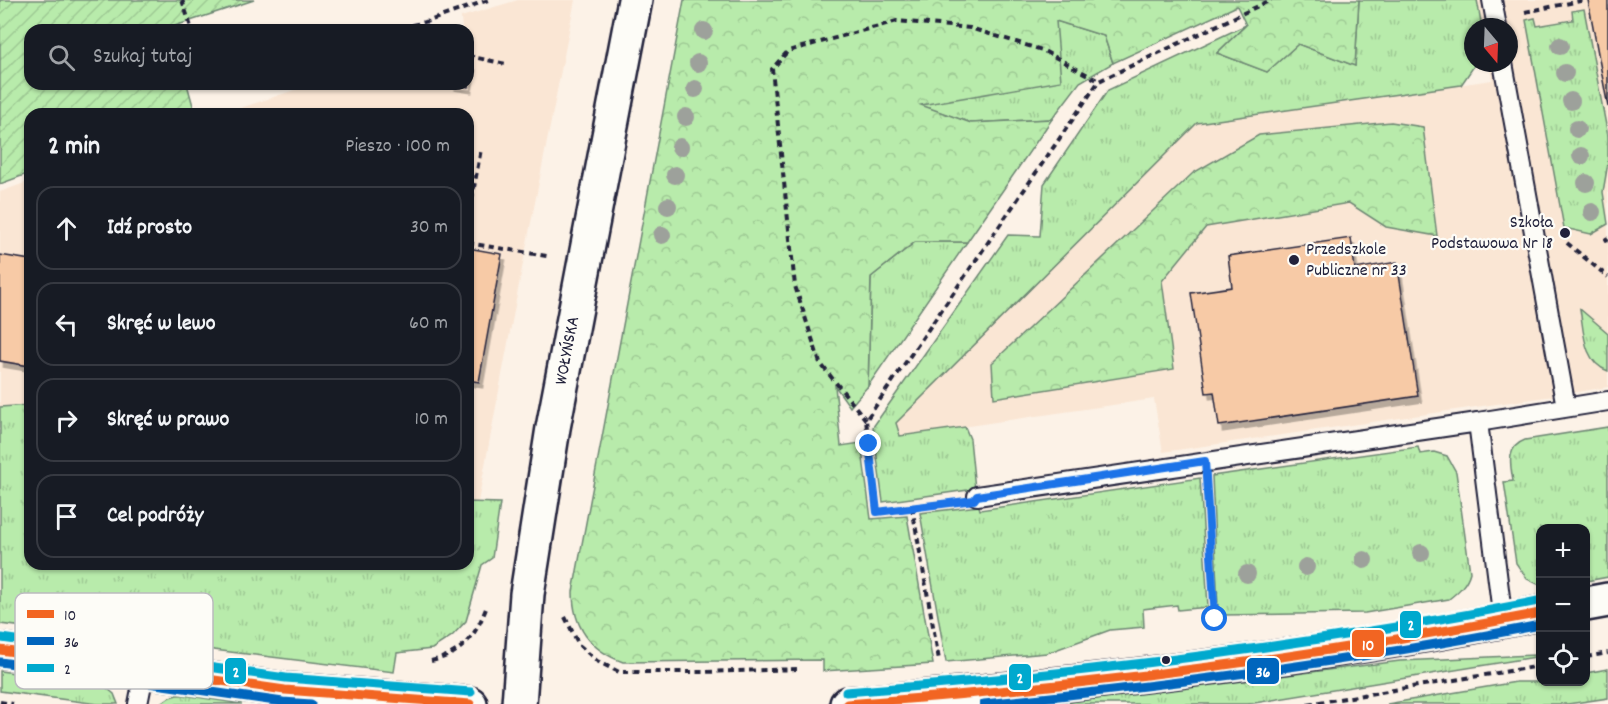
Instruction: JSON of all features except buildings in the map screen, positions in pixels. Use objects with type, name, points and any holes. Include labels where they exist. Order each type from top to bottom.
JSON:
[{"type":"street","name":"WOŁYŃSKA","points":[[519,704],[527,594],[553,428],[635,0]]},
{"type":"street","points":[[1590,603],[1608,600]]},
{"type":"street","points":[[847,704],[882,703],[1198,670],[1354,646],[1536,614]]},
{"type":"street","points":[[0,650],[15,652]]},
{"type":"street","points":[[213,679],[285,690],[470,704]]},
{"type":"lane","points":[[1505,72],[1566,407]]},
{"type":"lane","points":[[977,496],[1608,401]]},
{"type":"lane","points":[[1478,422],[1503,621]]},
{"type":"lane","points":[[138,704],[141,689]]},
{"type":"path","points":[[182,0],[190,24]]},
{"type":"path","points":[[417,24],[488,0]]},
{"type":"path","points":[[866,420],[1099,81],[1271,0]]},
{"type":"path","points":[[1494,15],[1585,0]]},
{"type":"path","points":[[977,496],[974,500],[877,512],[866,420],[820,363],[795,286],[772,69],[788,51],[897,21],[970,28],[1042,50],[1099,81]]},
{"type":"path","points":[[474,57],[506,64]]},
{"type":"path","points":[[474,187],[481,149]]},
{"type":"path","points":[[1567,242],[1608,277]]},
{"type":"path","points":[[474,244],[557,258]]},
{"type":"path","points":[[1205,461],[1215,619]]},
{"type":"path","points":[[912,507],[940,668]]},
{"type":"path","points":[[428,662],[458,651],[478,630],[488,599]]},
{"type":"path","points":[[562,609],[579,645],[597,662],[619,672],[799,669]]},
{"type":"path","points":[[1590,656],[1608,653]]},
{"type":"path","points":[[1308,704],[1536,667]]},
{"type":"path","points":[[0,702],[13,704]]},
{"type":"shaded area","points":[[518,0],[575,0],[478,502],[474,502],[474,108],[241,108],[294,90],[474,90],[474,24],[462,24],[461,17]]},
{"type":"shaded area","name":"Przedszkole Publiczne nr 33","points":[[1477,0],[1608,0],[1608,387],[1163,452],[1154,399],[900,436],[896,423],[1197,123],[1492,80],[1491,72],[1518,72],[1518,18],[1480,18]]},
{"type":"shaded area","points":[[24,183],[24,405],[0,407],[0,192]]},
{"type":"green space","points":[[0,0],[254,0],[181,24],[24,24],[24,90],[189,90],[194,108],[24,108],[24,175],[0,184]]},
{"type":"green space","points":[[684,0],[1359,0],[1355,66],[1298,44],[1267,72],[1217,53],[1246,25],[1237,6],[1113,63],[1104,36],[1056,21],[1061,81],[921,105],[971,123],[1052,119],[967,242],[915,242],[871,277],[868,386],[850,407],[835,386],[841,446],[861,443],[871,519],[907,516],[933,664],[823,671],[823,660],[623,662],[601,651],[593,644],[586,636],[576,616],[573,592]]},
{"type":"green space","points":[[1359,0],[1477,0],[1480,18],[1464,18],[1464,72],[1470,72],[1461,85],[1197,123],[896,423],[900,436],[965,427],[970,439],[975,489],[883,502],[873,427],[1008,235],[1040,236],[1044,184],[1108,90],[1246,25],[1217,53],[1267,72],[1298,44],[1355,66]]},
{"type":"green space","points":[[1584,9],[1608,136],[1608,163],[1603,192],[1608,224],[1591,234],[1564,228],[1526,20],[1535,18],[1537,26],[1573,20],[1572,11]]},
{"type":"green space","points":[[1056,21],[1104,36],[1113,63],[1080,82],[1052,119],[971,123],[919,105]]},
{"type":"green space","points":[[1391,122],[1423,127],[1437,236],[1386,227],[1349,203],[1206,227],[1162,281],[1174,369],[994,398],[992,363],[1193,173],[1259,135]]},
{"type":"green space","points":[[915,242],[967,242],[868,386],[871,277]]},
{"type":"green space","points":[[1580,309],[1608,333],[1608,371],[1600,367],[1589,353]]},
{"type":"green space","points":[[24,405],[24,570],[474,570],[474,502],[500,503],[492,558],[482,565],[466,621],[452,636],[432,649],[397,653],[394,672],[213,650],[213,593],[15,593],[15,626],[0,624],[0,407]]},
{"type":"green space","points":[[1608,427],[1608,577],[1590,580],[1590,524],[1536,524],[1536,583],[1527,579],[1516,563],[1504,482],[1513,481],[1510,462],[1512,452],[1519,443],[1525,440]]},
{"type":"green space","points":[[1418,447],[1420,454],[1434,452],[1447,456],[1456,472],[1470,572],[1456,594],[1449,599],[1365,613],[1221,615],[1218,611],[1212,476]]},
{"type":"green space","points":[[1200,478],[1208,607],[1178,610],[1177,605],[1143,609],[1144,627],[1110,630],[1047,653],[946,662],[920,513],[979,506],[980,510]]},
{"type":"green space","points":[[1535,655],[1535,657],[1248,704],[1053,704],[1400,661]]},
{"type":"green space","points":[[1608,669],[1608,698],[1568,704],[1387,704],[1516,682],[1536,682],[1536,686],[1590,686],[1590,672]]},
{"type":"green space","points":[[0,671],[15,673],[15,689],[108,689],[114,694],[118,704],[98,704],[0,691]]},
{"type":"green space","points":[[177,695],[183,695],[242,704],[160,704]]},
{"type":"transit line","name":"2","points":[[846,692],[1020,677],[1193,657],[1366,632],[1536,601]]},
{"type":"transit line","name":"10","points":[[847,704],[1021,689],[1195,669],[1368,644],[1536,614]]},
{"type":"transit line","name":"36","points":[[984,704],[1263,671],[1402,650],[1536,626]]},
{"type":"transit line","name":"2","points":[[2,638],[15,640]]},
{"type":"transit line","name":"10","points":[[0,650],[15,652]]},
{"type":"transit line","name":"36","points":[[0,662],[15,664]]},
{"type":"transit line","name":"2","points":[[213,668],[286,678],[471,692]]},
{"type":"transit line","name":"10","points":[[213,680],[285,690],[470,704]]},
{"type":"transit line","name":"36","points":[[191,689],[311,704]]},
{"type":"place","name":"Szkoła Podstawowa Nr 18","points":[[1565,233]]},
{"type":"place","name":"Przedszkole Publiczne nr 33","points":[[1294,260]]},
{"type":"route","points":[[869,444],[877,512],[974,500],[977,496],[1205,461],[1215,619]]}]
